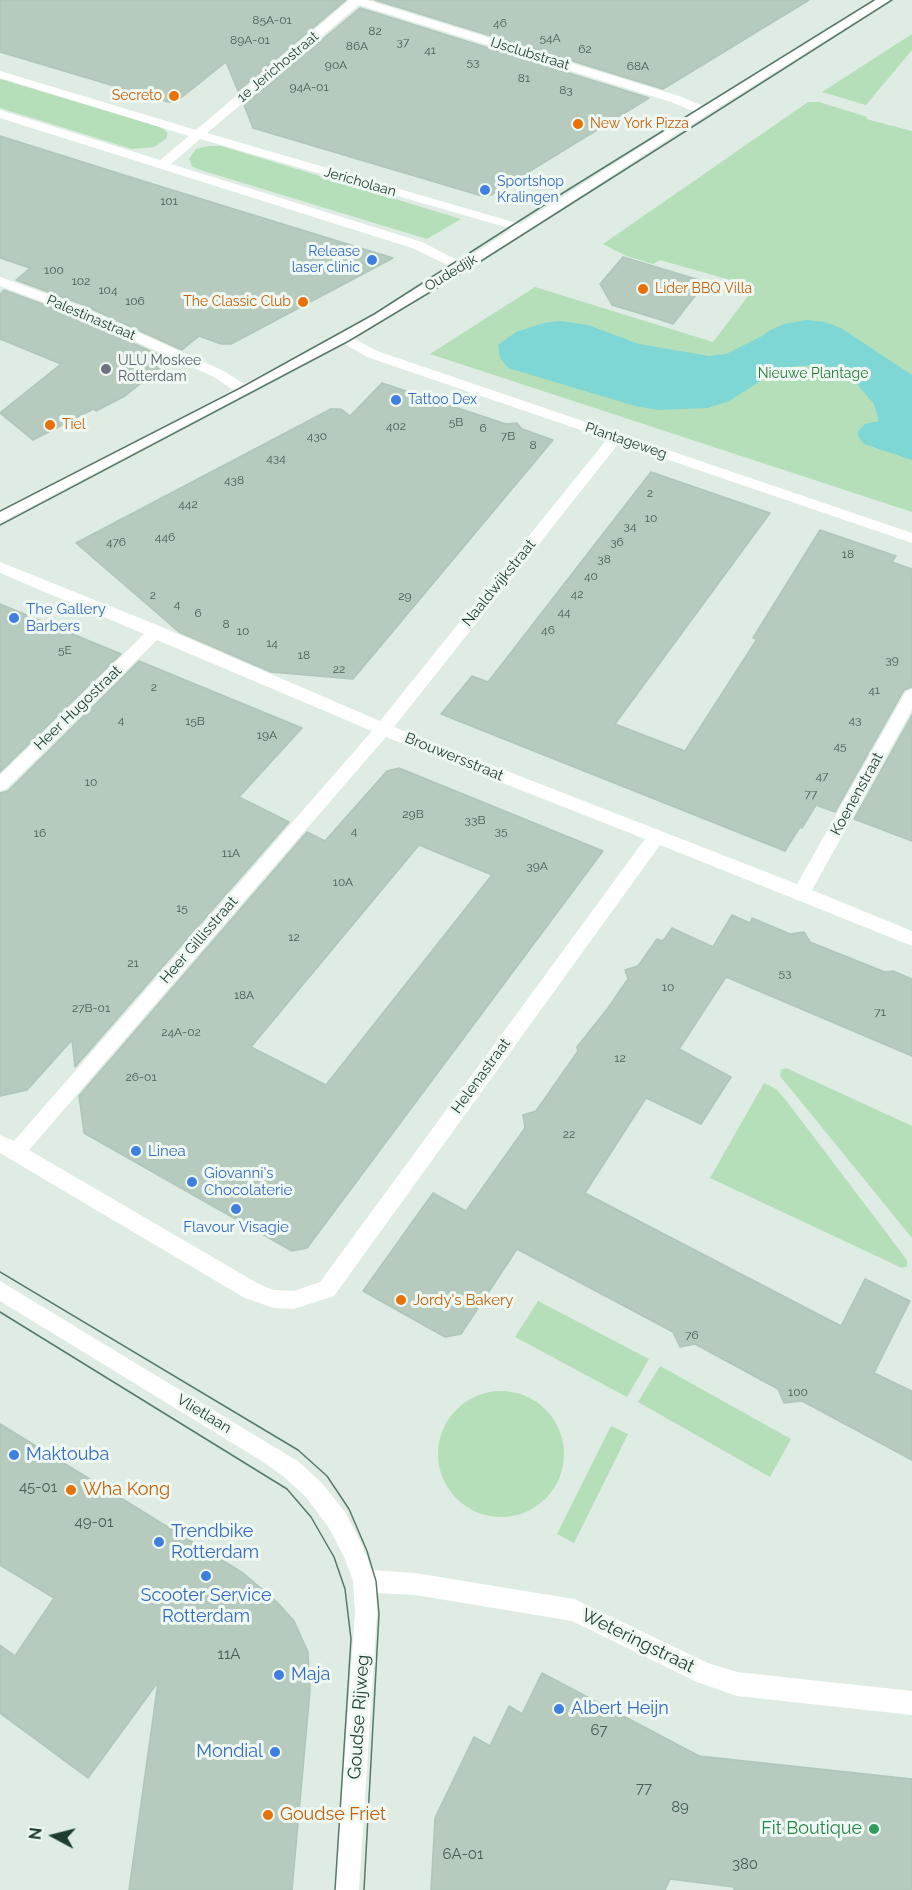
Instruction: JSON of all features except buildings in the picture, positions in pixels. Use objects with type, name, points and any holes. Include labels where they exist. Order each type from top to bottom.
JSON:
[{"type":"street","name":"IJsclubstraat","points":[[357,0],[678,100],[704,111]]},
{"type":"street","name":"1e Jerichostraat","points":[[197,134],[357,0]]},
{"type":"street","name":"Oudedijk","points":[[0,518],[343,338],[462,267],[877,1]]},
{"type":"street","name":"Jericholaan","points":[[0,74],[197,134],[522,228]]},
{"type":"street","points":[[0,114],[417,245],[462,267]]},
{"type":"street","points":[[163,164],[197,134]]},
{"type":"street","name":"Palestinastraat","points":[[0,281],[75,309],[219,374],[244,391]]},
{"type":"street","name":"Plantageweg","points":[[343,338],[372,354],[912,538]]},
{"type":"street","name":"Naaldwijkstraat","points":[[383,729],[615,438]]},
{"type":"street","name":"Brouwersstraat","points":[[0,567],[156,631],[383,729],[912,939]]},
{"type":"street","name":"Heer Hugostraat","points":[[0,785],[156,631]]},
{"type":"street","name":"Koenenstraat","points":[[801,893],[912,695]]},
{"type":"street","name":"Heer Gillisstraat","points":[[8,1147],[383,729]]},
{"type":"street","name":"Helenastraat","points":[[8,1147],[250,1290],[273,1299],[294,1300],[327,1289],[656,837]]},
{"type":"street","name":"Vlietlaan","points":[[0,1290],[291,1469],[314,1490],[337,1520],[355,1555],[364,1581]]},
{"type":"street","name":"Weteringstraat","points":[[364,1581],[415,1584],[574,1610],[705,1674],[737,1684],[912,1703]]},
{"type":"street","name":"Goudse Rijweg","points":[[347,1890],[366,1612],[364,1581]]},
{"type":"green space","points":[[912,34],[912,50],[866,105],[822,92]]},
{"type":"green space","points":[[0,79],[160,127],[167,132],[167,138],[154,147],[132,149],[0,108]]},
{"type":"green space","name":"Nieuwe Plantage","points":[[808,102],[819,102],[867,117],[866,119],[912,131],[912,512],[430,354],[535,287],[713,342],[755,287],[660,260],[653,264],[626,256],[603,244]]},
{"type":"green space","points":[[221,146],[461,219],[427,239],[192,166],[189,159],[196,149]]},
{"type":"green space","points":[[786,1068],[912,1126],[912,1238],[780,1076],[781,1070]]},
{"type":"green space","points":[[764,1083],[776,1089],[785,1099],[907,1260],[907,1266],[902,1268],[710,1178]]},
{"type":"green space","points":[[538,1301],[649,1359],[627,1397],[515,1337]]},
{"type":"green space","points":[[660,1366],[791,1439],[770,1477],[638,1402]]},
{"type":"green space","points":[[501,1391],[525,1396],[545,1410],[559,1430],[564,1454],[559,1478],[545,1498],[525,1512],[501,1517],[477,1512],[457,1498],[443,1478],[438,1454],[443,1430],[457,1410],[477,1396]]},
{"type":"green space","points":[[611,1426],[628,1434],[574,1543],[557,1534]]},
{"type":"water","points":[[806,320],[825,322],[841,328],[912,375],[912,460],[864,444],[858,436],[858,431],[865,424],[879,421],[874,404],[856,383],[834,371],[813,366],[796,366],[775,372],[729,401],[708,408],[657,410],[635,406],[508,368],[500,358],[498,345],[516,332],[544,323],[560,321],[588,325],[639,344],[709,356],[726,354],[784,324]]},
{"type":"tram line","points":[[0,511],[240,388],[374,314],[566,191],[874,0]]},
{"type":"tram line","points":[[0,525],[349,341],[467,270],[892,0]]},
{"type":"tram line","points":[[0,1272],[298,1450],[327,1476],[349,1509],[367,1551],[376,1581],[379,1614],[364,1890]]},
{"type":"tram line","points":[[0,1312],[287,1489],[311,1517],[334,1557],[345,1589],[351,1639],[335,1890]]},
{"type":"place","name":"Secreto","points":[[174,96]]},
{"type":"place","name":"New York Pizza","points":[[578,124]]},
{"type":"place","name":"Sportshop Kralingen","points":[[485,190]]},
{"type":"place","name":"Release laser clinic","points":[[372,260]]},
{"type":"place","name":"Lider BBQ Villa","points":[[643,289]]},
{"type":"place","name":"The Classic Club","points":[[303,302]]},
{"type":"place","name":"ULU Moskee Rotterdam","points":[[106,369]]},
{"type":"place","name":"Tattoo Dex","points":[[396,400]]},
{"type":"place","name":"Tiel","points":[[50,425]]},
{"type":"place","name":"The Gallery Barbers","points":[[14,618]]},
{"type":"place","name":"Linea","points":[[136,1151]]},
{"type":"place","name":"Giovanni's Chocolaterie","points":[[192,1182]]},
{"type":"place","name":"Flavour Visagie","points":[[236,1209]]},
{"type":"place","name":"Jordy's Bakery","points":[[401,1300]]},
{"type":"place","name":"Maktouba","points":[[14,1455]]},
{"type":"place","name":"Wha Kong","points":[[71,1490]]},
{"type":"place","name":"Trendbike Rotterdam","points":[[159,1542]]},
{"type":"place","name":"Scooter Service Rotterdam","points":[[206,1576]]},
{"type":"place","name":"Maja","points":[[279,1675]]},
{"type":"place","name":"Albert Heijn","points":[[559,1709]]},
{"type":"place","name":"Mondial","points":[[275,1752]]},
{"type":"place","name":"Goudse Friet","points":[[268,1815]]},
{"type":"place","name":"Fit Boutique","points":[[874,1829]]}]
